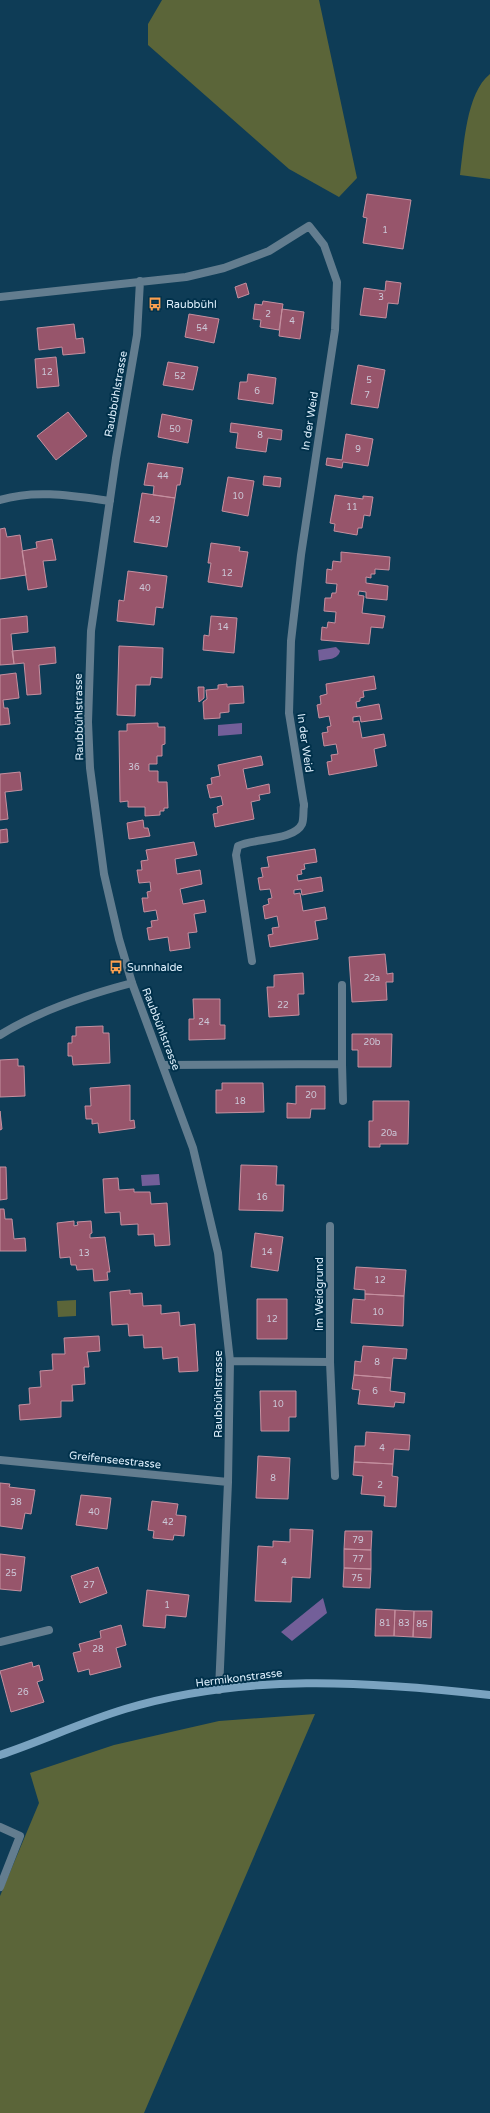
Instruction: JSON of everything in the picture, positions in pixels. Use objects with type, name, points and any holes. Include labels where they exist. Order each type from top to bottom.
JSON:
[{"type":"street","name":"In der Weid","points":[[140,281],[186,277],[224,268],[269,251],[309,226],[324,245],[337,282],[335,330],[301,555],[292,641],[289,713],[304,805],[303,823],[297,831],[284,836],[246,842],[238,846],[236,855],[252,961]]},
{"type":"street","points":[[0,297],[140,281]]},
{"type":"street","name":"Raubbühlstrasse","points":[[140,281],[137,335],[110,501],[92,631],[89,684],[90,768],[104,874],[119,938],[132,983],[193,1148],[218,1253],[230,1361],[228,1482],[219,1690]]},
{"type":"street","points":[[0,500],[28,495],[48,494],[110,501]]},
{"type":"street","points":[[0,1034],[17,1024],[105,990],[132,983]]},
{"type":"street","points":[[342,985],[343,1101]]},
{"type":"street","points":[[163,1065],[342,1064]]},
{"type":"street","name":"Im Weidgrund","points":[[330,1226],[330,1362],[335,1476]]},
{"type":"street","points":[[230,1361],[330,1362]]},
{"type":"street","name":"Greifenseestrasse","points":[[0,1460],[228,1482]]},
{"type":"street","points":[[0,1642],[49,1630]]},
{"type":"street","name":"Hermikonstrasse","points":[[0,1755],[126,1709],[219,1690],[286,1683],[352,1683],[490,1695]]},
{"type":"street","points":[[0,1827],[20,1836],[0,1887]]},
{"type":"green space","points":[[162,0],[319,0],[357,178],[339,197],[289,169],[148,45],[148,24]]},
{"type":"green space","points":[[490,74],[490,179],[460,175],[465,135],[471,107],[482,83]]},
{"type":"green space","points":[[76,1300],[76,1316],[58,1317],[57,1301]]},
{"type":"green space","points":[[315,1714],[144,2113],[0,2113],[0,1896],[39,1803],[30,1773],[114,1745],[219,1721]]},
{"type":"shaded area","points":[[336,647],[340,651],[335,658],[319,661],[318,650]]},
{"type":"shaded area","points":[[242,723],[242,734],[218,736],[218,725]]},
{"type":"shaded area","points":[[159,1174],[160,1185],[142,1186],[141,1175]]},
{"type":"shaded area","points":[[323,1598],[327,1613],[292,1641],[281,1632]]},
{"type":"building","points":[[367,194],[411,200],[403,249],[363,243],[367,218],[363,217]]},
{"type":"building","points":[[386,281],[401,283],[398,304],[388,303],[386,318],[360,315],[364,288],[385,291]]},
{"type":"building","points":[[246,283],[249,294],[238,298],[235,287]]},
{"type":"building","points":[[263,301],[283,304],[279,330],[260,327],[261,320],[253,319],[255,304],[262,305]]},
{"type":"building","points":[[282,309],[304,312],[300,339],[279,336]]},
{"type":"building","points":[[189,314],[219,319],[214,343],[185,337]]},
{"type":"building","points":[[74,324],[76,339],[83,338],[85,353],[63,355],[62,347],[39,350],[37,328]]},
{"type":"building","points":[[56,357],[59,386],[37,388],[35,359]]},
{"type":"building","points":[[168,362],[198,367],[193,390],[163,385]]},
{"type":"building","points":[[358,365],[385,370],[378,408],[351,404]]},
{"type":"building","points":[[248,374],[276,378],[273,404],[238,399],[240,382],[247,382]]},
{"type":"building","points":[[68,412],[87,436],[56,460],[37,436]]},
{"type":"building","points":[[162,414],[192,420],[188,443],[158,437]]},
{"type":"building","points":[[231,423],[282,430],[281,440],[268,438],[266,452],[236,448],[238,433],[230,432]]},
{"type":"building","points":[[346,434],[373,439],[368,466],[343,462],[342,468],[326,465],[327,458],[342,460]]},
{"type":"building","points":[[148,463],[183,468],[180,485],[177,485],[175,498],[153,495],[154,486],[144,485]]},
{"type":"building","points":[[264,476],[281,478],[280,487],[263,485]]},
{"type":"building","points":[[228,477],[254,481],[248,516],[222,511]]},
{"type":"building","points":[[142,493],[175,498],[167,547],[134,542]]},
{"type":"building","points":[[335,495],[363,499],[363,496],[373,497],[370,516],[364,515],[362,528],[358,528],[357,535],[334,531],[335,524],[330,523]]},
{"type":"building","points":[[5,528],[7,537],[20,535],[26,575],[0,579],[0,529]]},
{"type":"building","points":[[52,539],[56,560],[43,561],[47,587],[28,590],[22,551],[37,548],[36,542]]},
{"type":"building","points":[[211,543],[240,547],[239,551],[248,552],[242,587],[208,582],[211,563],[208,563]]},
{"type":"building","points":[[341,552],[390,557],[389,570],[375,569],[375,574],[371,574],[371,578],[366,577],[366,583],[388,586],[387,600],[366,598],[366,592],[359,591],[358,595],[364,596],[362,613],[385,616],[383,628],[371,627],[369,644],[321,640],[322,627],[327,628],[328,622],[335,623],[336,612],[324,611],[325,598],[331,598],[332,593],[336,593],[337,584],[326,583],[327,569],[332,570],[333,561],[341,562]]},
{"type":"building","points":[[128,571],[167,576],[163,608],[156,607],[154,625],[117,621],[119,600],[124,601]]},
{"type":"building","points":[[27,616],[28,632],[11,634],[14,664],[0,665],[0,619]]},
{"type":"building","points":[[211,616],[237,618],[234,653],[203,650],[204,635],[209,636]]},
{"type":"building","points":[[119,646],[163,648],[162,678],[151,677],[150,685],[136,685],[135,716],[117,715]]},
{"type":"building","points":[[55,647],[56,663],[39,665],[41,694],[27,695],[24,663],[14,664],[12,651]]},
{"type":"building","points":[[16,673],[19,698],[3,700],[4,708],[8,708],[10,724],[0,725],[0,675]]},
{"type":"building","points":[[374,676],[376,689],[363,691],[364,697],[360,698],[360,701],[356,702],[357,708],[379,704],[382,719],[361,722],[360,716],[353,717],[353,722],[359,721],[362,738],[384,734],[386,746],[374,749],[377,766],[329,775],[327,762],[332,761],[331,755],[338,754],[336,744],[324,746],[322,733],[328,732],[327,727],[331,726],[329,716],[319,718],[317,705],[321,704],[320,696],[327,694],[326,684]]},
{"type":"building","points":[[227,684],[227,687],[243,686],[244,703],[229,704],[229,712],[220,713],[220,718],[204,719],[203,702],[207,699],[206,690],[218,689],[218,685]]},
{"type":"building","points":[[198,687],[204,687],[204,698],[199,702]]},
{"type":"building","points":[[158,723],[158,727],[165,727],[165,744],[162,745],[162,756],[157,756],[157,764],[149,764],[149,771],[158,771],[158,782],[167,782],[168,808],[164,808],[164,811],[160,811],[160,815],[145,816],[145,807],[128,807],[128,801],[120,802],[119,731],[127,731],[127,724]]},
{"type":"building","points":[[261,756],[263,765],[243,769],[247,789],[269,784],[270,793],[259,795],[260,800],[251,802],[254,819],[215,827],[213,814],[218,813],[217,807],[223,805],[221,796],[210,798],[207,785],[212,784],[211,778],[220,776],[218,765]]},
{"type":"building","points":[[20,772],[22,790],[5,792],[8,819],[0,820],[0,774]]},
{"type":"building","points":[[143,820],[144,828],[148,828],[150,836],[129,839],[127,823]]},
{"type":"building","points":[[7,829],[8,842],[0,843],[0,830]]},
{"type":"building","points":[[194,842],[197,855],[175,859],[177,874],[200,870],[202,884],[180,889],[183,904],[204,900],[206,912],[194,914],[197,932],[188,933],[190,948],[170,951],[168,937],[149,940],[147,928],[152,927],[151,921],[158,920],[156,910],[144,912],[142,898],[148,898],[147,892],[151,891],[150,882],[139,883],[137,870],[142,870],[141,861],[148,860],[146,850]]},
{"type":"building","points":[[315,849],[317,862],[304,864],[305,869],[301,870],[302,874],[297,875],[298,881],[321,877],[323,891],[302,895],[301,889],[294,890],[294,894],[300,893],[303,911],[325,907],[327,919],[315,921],[318,939],[270,947],[268,935],[273,934],[272,928],[279,927],[277,916],[265,919],[263,906],[269,904],[268,899],[272,898],[270,889],[260,890],[258,878],[263,877],[261,868],[269,867],[267,857]]},
{"type":"building","points":[[385,954],[387,974],[393,973],[393,982],[386,982],[387,1000],[352,1002],[349,957]]},
{"type":"building","points":[[303,973],[304,994],[298,994],[299,1015],[269,1017],[267,987],[274,987],[274,975]]},
{"type":"building","points":[[193,999],[220,999],[220,1025],[225,1025],[225,1039],[189,1040],[189,1019],[194,1019]]},
{"type":"building","points":[[103,1026],[103,1033],[109,1033],[110,1063],[73,1065],[72,1056],[68,1056],[68,1043],[72,1043],[72,1036],[76,1036],[76,1027]]},
{"type":"building","points":[[352,1034],[392,1034],[391,1067],[358,1067],[358,1050],[352,1050]]},
{"type":"building","points":[[18,1059],[18,1066],[24,1066],[25,1096],[0,1097],[0,1060]]},
{"type":"building","points":[[222,1083],[263,1083],[264,1112],[216,1113],[216,1090],[222,1090]]},
{"type":"building","points":[[130,1085],[130,1121],[134,1120],[135,1128],[99,1133],[98,1123],[92,1124],[92,1119],[86,1119],[85,1106],[91,1106],[90,1088]]},
{"type":"building","points":[[296,1086],[325,1086],[325,1109],[311,1109],[310,1118],[287,1118],[287,1103],[296,1104]]},
{"type":"building","points":[[373,1101],[409,1101],[408,1144],[380,1144],[380,1147],[369,1147],[369,1121],[373,1121]]},
{"type":"building","points":[[0,1111],[2,1129],[0,1130]]},
{"type":"building","points":[[241,1165],[277,1166],[276,1185],[284,1185],[283,1211],[239,1210]]},
{"type":"building","points":[[0,1167],[6,1167],[7,1199],[0,1200]]},
{"type":"building","points":[[118,1178],[119,1190],[134,1189],[134,1192],[150,1192],[151,1204],[167,1203],[170,1245],[155,1246],[154,1234],[138,1235],[138,1224],[121,1225],[120,1212],[105,1213],[103,1179]]},
{"type":"building","points":[[0,1209],[4,1209],[5,1219],[12,1219],[14,1239],[25,1238],[26,1251],[0,1251]]},
{"type":"building","points":[[74,1221],[74,1226],[78,1225],[77,1222],[91,1221],[92,1233],[90,1234],[90,1238],[105,1237],[110,1272],[107,1272],[108,1280],[94,1281],[93,1269],[77,1270],[76,1265],[71,1265],[70,1257],[60,1258],[57,1223]]},
{"type":"building","points":[[255,1233],[283,1237],[278,1271],[251,1267]]},
{"type":"building","points":[[356,1267],[406,1270],[404,1296],[365,1294],[365,1290],[354,1289]]},
{"type":"building","points":[[130,1290],[130,1294],[142,1293],[143,1306],[161,1305],[161,1314],[179,1312],[180,1326],[195,1324],[198,1371],[179,1372],[178,1357],[163,1359],[162,1347],[144,1348],[143,1335],[129,1336],[128,1324],[112,1325],[110,1292]]},
{"type":"building","points":[[365,1294],[404,1296],[403,1326],[351,1323],[353,1299],[365,1300]]},
{"type":"building","points":[[257,1299],[287,1299],[287,1339],[257,1339]]},
{"type":"building","points":[[99,1336],[100,1351],[87,1352],[89,1367],[84,1367],[85,1384],[72,1385],[73,1401],[61,1401],[61,1417],[20,1420],[19,1405],[30,1404],[29,1388],[41,1387],[40,1371],[53,1370],[52,1354],[65,1354],[64,1338]]},
{"type":"building","points":[[363,1346],[407,1349],[406,1359],[393,1358],[391,1378],[354,1375],[355,1361],[361,1362]]},
{"type":"building","points":[[354,1375],[391,1378],[390,1391],[405,1393],[404,1403],[395,1402],[394,1407],[358,1404],[360,1390],[352,1389]]},
{"type":"building","points":[[260,1391],[296,1391],[296,1417],[289,1417],[289,1431],[261,1431]]},
{"type":"building","points":[[366,1432],[410,1435],[409,1450],[394,1449],[393,1464],[354,1462],[355,1446],[365,1446]]},
{"type":"building","points":[[258,1456],[290,1458],[288,1499],[256,1498]]},
{"type":"building","points":[[354,1462],[393,1464],[392,1476],[398,1477],[396,1507],[384,1506],[385,1496],[361,1494],[363,1476],[353,1475]]},
{"type":"building","points":[[0,1483],[10,1484],[9,1487],[35,1490],[31,1514],[25,1513],[22,1529],[0,1526]]},
{"type":"building","points":[[81,1495],[111,1498],[107,1529],[76,1525]]},
{"type":"building","points":[[152,1501],[178,1504],[176,1515],[186,1516],[184,1536],[174,1535],[173,1540],[153,1538],[154,1531],[148,1530]]},
{"type":"building","points":[[290,1529],[313,1530],[310,1578],[292,1577],[291,1602],[255,1601],[258,1546],[273,1547],[273,1541],[290,1542]]},
{"type":"building","points":[[345,1531],[372,1531],[371,1550],[344,1549]]},
{"type":"building","points":[[344,1549],[371,1550],[371,1569],[344,1568]]},
{"type":"building","points":[[0,1554],[25,1557],[21,1591],[0,1589]]},
{"type":"building","points":[[98,1567],[107,1593],[80,1603],[71,1576]]},
{"type":"building","points":[[344,1568],[371,1569],[370,1588],[343,1587]]},
{"type":"building","points":[[147,1590],[189,1595],[186,1617],[166,1615],[165,1628],[143,1626]]},
{"type":"building","points":[[376,1609],[395,1610],[394,1636],[375,1636]]},
{"type":"building","points":[[395,1610],[414,1611],[413,1637],[394,1636]]},
{"type":"building","points":[[414,1611],[432,1611],[431,1638],[413,1637]]},
{"type":"building","points":[[121,1625],[126,1645],[116,1648],[121,1667],[90,1675],[89,1669],[78,1672],[73,1653],[81,1651],[79,1644],[101,1638],[100,1631]]},
{"type":"building","points":[[32,1662],[33,1667],[39,1665],[43,1680],[37,1682],[44,1702],[11,1712],[0,1671]]},
{"type":"place","name":"Raubbühl","points":[[155,304]]},
{"type":"place","name":"Sunnhalde","points":[[116,967]]}]
